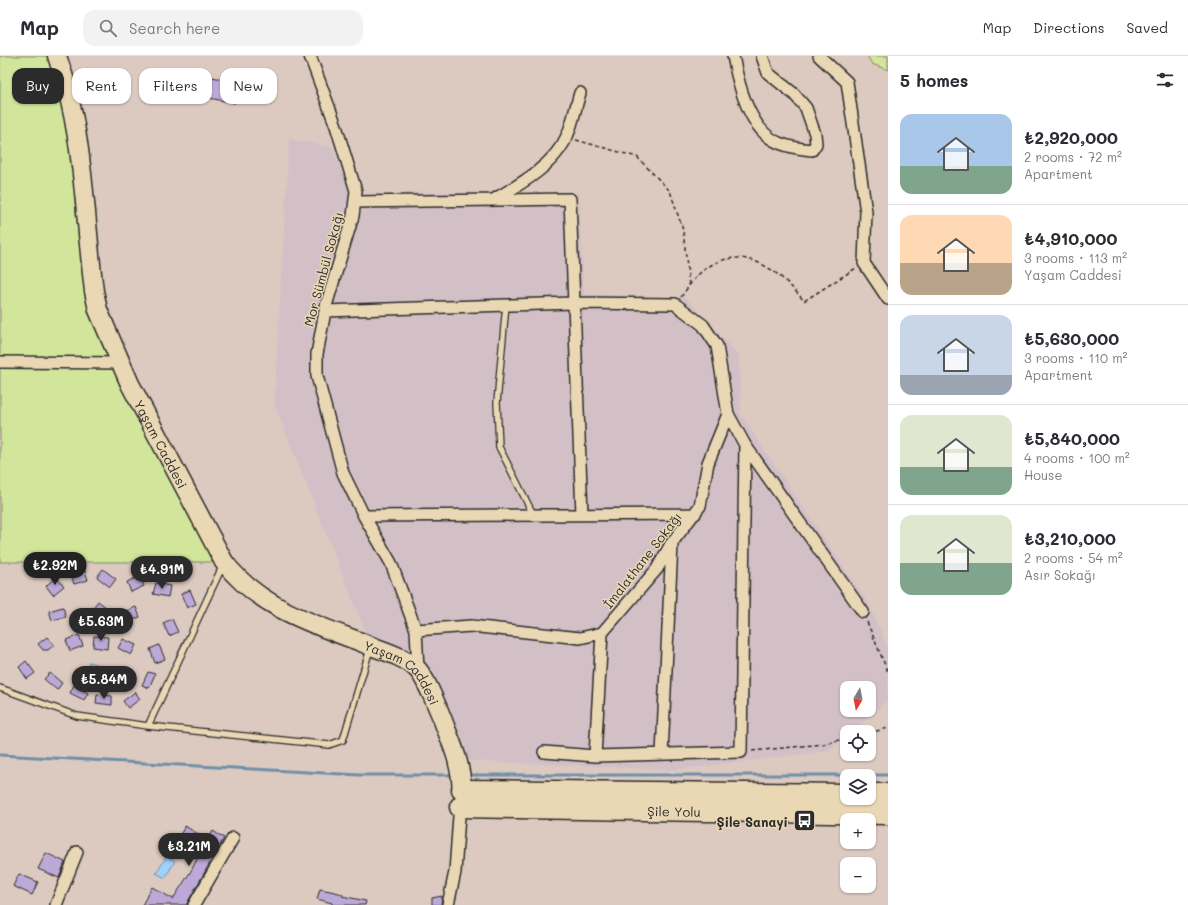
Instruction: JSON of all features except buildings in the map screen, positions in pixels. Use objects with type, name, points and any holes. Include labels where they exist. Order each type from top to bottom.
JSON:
[{"type":"highway","name":"Şile Yolu","points":[[461,798],[840,794]]},
{"type":"highway","points":[[876,794],[888,794]]},
{"type":"highway","name":"Şile Yolu","points":[[461,798],[888,814]]},
{"type":"main road","name":"Yaşam Caddesi","points":[[57,56],[74,117],[81,160],[94,291],[98,310],[121,364],[224,562],[236,578],[262,599],[293,615],[400,657],[418,670],[440,712],[461,771],[461,798]]},
{"type":"street","name":"Mor Sümbül Sokağı","points":[[310,56],[336,126],[356,191],[353,216],[325,311],[317,354],[318,376],[344,473],[364,516],[391,562],[416,630],[418,670]]},
{"type":"street","points":[[734,56],[739,86],[762,131],[778,143],[800,149],[812,150],[816,144],[815,134],[806,108],[794,94],[768,73],[762,56]]},
{"type":"street","points":[[819,56],[847,82],[866,212],[864,262],[888,299]]},
{"type":"street","points":[[492,200],[516,186],[541,168],[555,155],[566,137],[580,93]]},
{"type":"street","points":[[355,202],[570,199],[582,514]]},
{"type":"street","points":[[325,311],[573,303],[675,304],[703,325],[717,346],[728,414],[745,445],[864,612]]},
{"type":"street","points":[[0,362],[121,364]]},
{"type":"street","name":"İmalathane Sokağı","points":[[602,633],[657,569],[672,543],[696,514],[700,506],[708,463],[728,414]]},
{"type":"street","points":[[544,752],[595,756],[741,752],[745,445]]},
{"type":"street","points":[[364,516],[696,514]]},
{"type":"street","points":[[662,754],[672,543]]},
{"type":"street","points":[[416,630],[471,626],[580,638],[602,633],[595,756]]},
{"type":"street","points":[[448,905],[455,872],[461,798]]},
{"type":"street","points":[[194,905],[233,838]]},
{"type":"street","points":[[56,905],[77,852]]},
{"type":"lane","points":[[506,305],[497,402],[499,447],[533,514]]},
{"type":"lane","points":[[148,726],[224,562]]},
{"type":"lane","points":[[0,688],[77,716],[148,726],[329,745],[343,740],[371,646]]},
{"type":"path","points":[[566,137],[637,157],[670,191],[683,230],[689,285]]},
{"type":"path","points":[[675,304],[689,285],[701,273],[718,262],[736,257],[756,261],[778,274],[791,286],[804,302],[864,262]]},
{"type":"path","points":[[864,612],[888,672]]},
{"type":"path","points":[[876,731],[888,728]]},
{"type":"path","points":[[741,752],[824,744],[840,740]]},
{"type":"shaded area","points":[[289,139],[333,147],[355,202],[409,192],[579,194],[584,294],[686,298],[739,355],[741,415],[868,603],[888,647],[888,700],[876,710],[876,681],[840,681],[840,717],[868,717],[859,725],[840,725],[840,741],[828,751],[675,770],[468,761],[444,697],[419,669],[371,646],[274,404]],"holes":[[[326,312],[321,377],[317,377]]]},
{"type":"green space","points":[[0,56],[54,56],[56,68],[12,68],[12,104],[62,104],[98,310],[224,562],[0,562]]},
{"type":"green space","points":[[867,56],[888,56],[888,70],[872,64]]},
{"type":"water","points":[[89,662],[112,669],[109,678],[86,672]]},
{"type":"water","points":[[167,856],[175,861],[165,878],[156,873]]},
{"type":"waterway","points":[[0,755],[359,775],[453,775]]},
{"type":"waterway","points":[[470,775],[888,775]]},
{"type":"place","name":"Şile Sanayi","points":[[804,821]]}]
